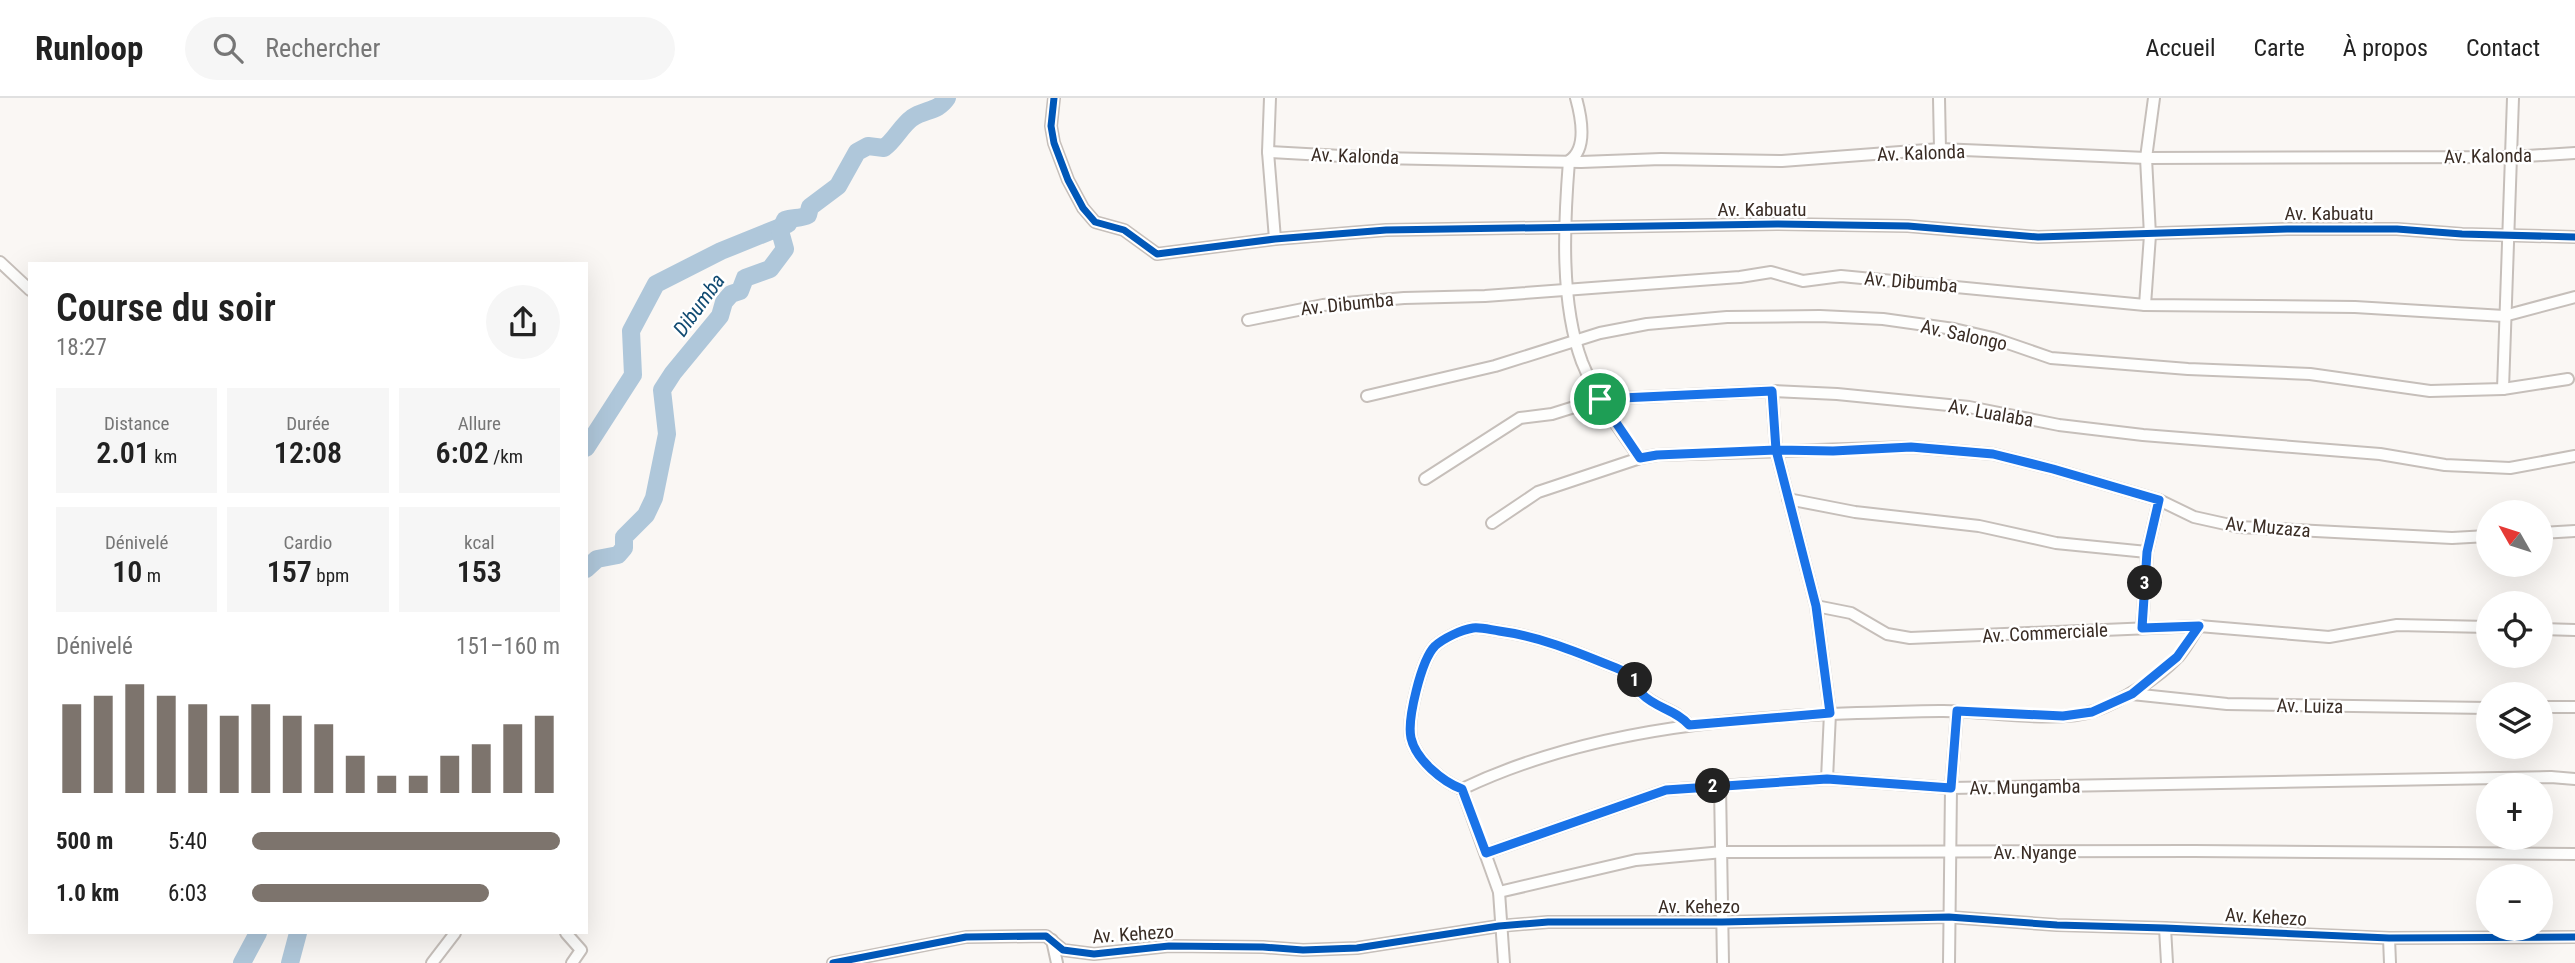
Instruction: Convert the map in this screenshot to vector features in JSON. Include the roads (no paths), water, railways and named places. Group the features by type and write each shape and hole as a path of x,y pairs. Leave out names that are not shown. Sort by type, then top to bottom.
{"street":[{"name":"Av. Kabuatu","path":"1054,98 1051,126 1054,143 1078,199 1094,222 1124,230 1157,254 1275,239 1386,230 1777,224 1908,226 2038,237 2287,229 2384,229 2575,237"},
{"path":"1270,98 1268,152 1275,239"},
{"path":"1576,98 1582,118 1581,137 1574,158 1569,161 1566,201 1567,288 1576,341 1600,399 1640,458"},
{"path":"1939,98 1940,149"},
{"path":"2145,305 2150,235 2146,158 2154,98"},
{"path":"2503,389 2513,98"},
{"name":"Av. Kalonda","path":"1268,152 1378,158 1569,161 1782,161 1940,149 2146,158 2511,157 2575,153"},
{"path":"0,262 28,288"},
{"name":"Av. Dibumba","path":"1248,320 1323,304 1485,296 1740,277 1771,272 1803,281 1841,276 2145,305 2355,307 2504,316 2575,297"},
{"name":"Av. Salongo","path":"1367,396 1495,366 1600,333 1647,324 1727,317 1820,316 1883,319 1954,329 1993,338 2051,358 2188,369 2311,374 2430,391 2503,389 2568,379"},
{"path":"1772,391 1776,450 1816,606 1830,713 1827,779"},
{"name":"Av. Lualaba","path":"1425,479 1520,418 1552,414 1600,399 1772,391 1837,394 1969,407 2059,425 2380,454 2445,465 2510,468 2575,457"},
{"name":"Av. Muzaza","path":"1492,523 1538,492 1640,458 1776,450 1833,451 1911,447 1993,454 2159,500 2194,517 2239,527 2452,538 2476,537"},
{"path":"1788,499 1855,512 1979,526 2056,543 2147,552"},
{"path":"2142,628 2147,552 2159,500"},
{"path":"2553,532 2575,531"},
{"name":"Av. Commerciale","path":"1816,606 1851,613 1887,634 1910,638 2199,626 2329,637 2397,625 2476,627"},
{"path":"1462,789 1498,772 1549,755 1689,725 1830,713 1957,711 2063,716 2092,712 2132,694 2177,657 2199,626"},
{"path":"1504,963 1499,926 1499,892 1462,789 1445,782 1418,753 1411,740 1410,728 1417,689 1434,647 1460,631 1475,628 1533,636 1626,672 1635,679 1643,695 1679,715 1689,725"},
{"path":"2553,629 2575,630"},
{"name":"Av. Luiza","path":"2132,694 2227,704 2476,708"},
{"path":"2553,707 2575,707"},
{"path":"1949,963 1951,788 1957,711"},
{"name":"Av. Mungamba","path":"1486,853 1666,790 1720,786 1827,779 1951,788 2575,779"},
{"path":"1720,786 1723,963"},
{"name":"Av. Nyange","path":"1499,892 1636,860 1723,852 2194,851 2575,855"},
{"name":"Av. Kehezo","path":"833,963 967,937 1028,934 1046,936 1063,950 1094,954 1169,946 1303,950 1357,948 1499,926 1548,922 1722,922 1949,917 2057,925 2389,938 2575,937"},
{"path":"2165,928 2167,963"},
{"path":"432,963 454,934"},
{"path":"567,934 581,950 572,963"},
{"path":"2389,938 2390,963"},
{"path":"1052,940 1057,963"}],"waterway":[{"name":"Dibumba","path":"588,567 597,559 618,555 624,548 624,537 646,515 654,498 667,434 662,390 720,316 724,302 731,294 740,291 745,278 770,269 785,249 780,231 785,220 808,215 810,207 838,186 857,152 868,146 884,148 912,118 940,106 947,98"},
{"path":"588,445 633,375 631,331 656,284 721,251 788,224"},
{"path":"242,963 257,934"},
{"name":"Dibumba","path":"290,963 298,934"}]}
